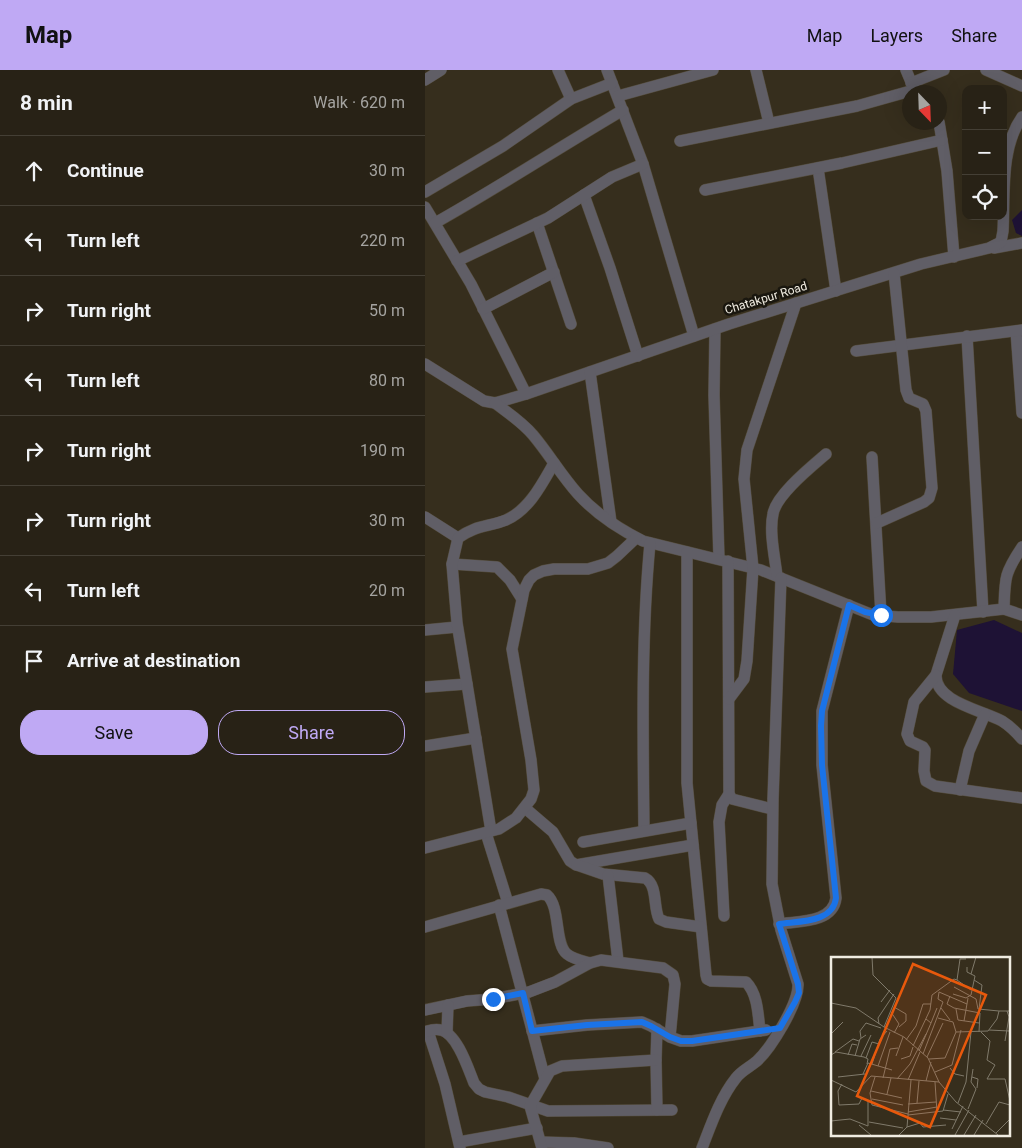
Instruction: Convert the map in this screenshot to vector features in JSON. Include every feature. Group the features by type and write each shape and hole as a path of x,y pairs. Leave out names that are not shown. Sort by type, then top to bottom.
{"street":[{"path":"425,80 441,70"},
{"path":"558,70 571,99"},
{"path":"607,70 643,164 694,336"},
{"path":"618,96 713,70"},
{"path":"756,70 769,124"},
{"path":"905,70 912,85"},
{"path":"987,70 1022,86"},
{"path":"920,85 939,71"},
{"path":"425,192 503,146 571,99 613,82"},
{"path":"679,141 857,106 902,93"},
{"path":"435,223 503,184 561,146 623,110"},
{"path":"989,248 1001,242 1007,157 1015,127 1022,117"},
{"path":"940,130 947,171 954,256"},
{"path":"705,190 818,168 942,140"},
{"path":"457,261 537,223 612,177 643,164"},
{"path":"818,168 836,291"},
{"path":"584,195 638,356"},
{"path":"425,207 457,261 526,394"},
{"path":"537,223 571,324"},
{"name":"Chatakpur Road","path":"495,403 715,329 894,273 954,256 1022,243"},
{"path":"483,310 554,272"},
{"path":"877,523 924,502 929,498 932,488 926,411 923,404 909,398 907,394 894,273"},
{"path":"729,699 744,679 747,661 753,568 744,479 745,460 749,440 796,303"},
{"path":"715,329 714,395 724,560 729,699 729,794 732,799 773,809"},
{"path":"856,351 1019,330 1022,413"},
{"path":"967,336 983,612"},
{"path":"425,364 484,402 495,403 523,425 533,435 579,496 598,514 637,538 650,543 753,568 865,612 881,615 923,617 955,616 1005,609 1022,615"},
{"path":"589,372 611,522"},
{"path":"703,1148 717,1111 733,1083 737,1077 763,1054 799,993 798,984 779,924 772,884 779,577 772,522 776,504 795,482 826,454"},
{"path":"872,456 881,615"},
{"path":"545,1078 523,993 488,832 476,738 457,627 452,564 458,538 472,529 504,521 514,516 540,486 554,463"},
{"path":"425,516 458,538"},
{"path":"425,848 506,826 525,808 531,799 534,790 533,775 512,649 522,599 529,580 534,574 543,570 588,569 608,563 637,538"},
{"path":"645,831 642,678 645,598 650,543"},
{"path":"1005,609 1006,574 1009,565 1022,548"},
{"path":"687,552 687,783 707,980 746,982 756,1002 760,1031"},
{"path":"452,564 497,567 522,599"},
{"path":"779,924 824,916 831,912 835,904 836,898 822,765 821,726 822,711 849,605"},
{"path":"955,616 936,675 914,702 908,738 925,750 925,781 935,786 1022,798"},
{"path":"425,630 457,627"},
{"path":"936,675 937,684 945,695 1009,726 1022,739"},
{"path":"425,687 467,684"},
{"path":"960,790 969,751 985,714"},
{"path":"425,746 476,738"},
{"path":"724,916 719,822 722,805 729,794"},
{"path":"525,808 553,832 570,861 596,873 649,880 653,887 659,919 666,922 701,927"},
{"path":"583,842 691,823"},
{"path":"576,865 693,845"},
{"path":"608,875 618,961"},
{"path":"425,927 541,894 547,895 553,903 563,950 572,957 589,963"},
{"path":"425,1010 523,993 549,984 589,963 601,960 618,961 663,968 673,975 675,984 670,1037"},
{"path":"447,1033 448,1005"},
{"path":"532,1031 642,1022 670,1037 681,1041 692,1041 780,1028"},
{"path":"537,1128 459,1145 445,1084 427,1031 437,1029 447,1033 453,1039 479,1089 508,1097 530,1106 559,1112 672,1110"},
{"path":"657,1030 657,1110"},
{"path":"608,1148 574,1143 541,1145 530,1106 545,1078 550,1071 562,1066 656,1060"}],"shaded area":[{"path":"1022,210 1022,236 1016,233 1012,220"},
{"path":"994,620 1022,633 1022,711 969,693 953,674 957,630"}],"route":[{"path":"493,999 523,993 532,1031 642,1022 670,1037 681,1041 692,1041 780,1028 799,993 798,984 779,924 824,916 831,912 836,898 822,765 822,711 849,605 873,615 881,615"}]}
